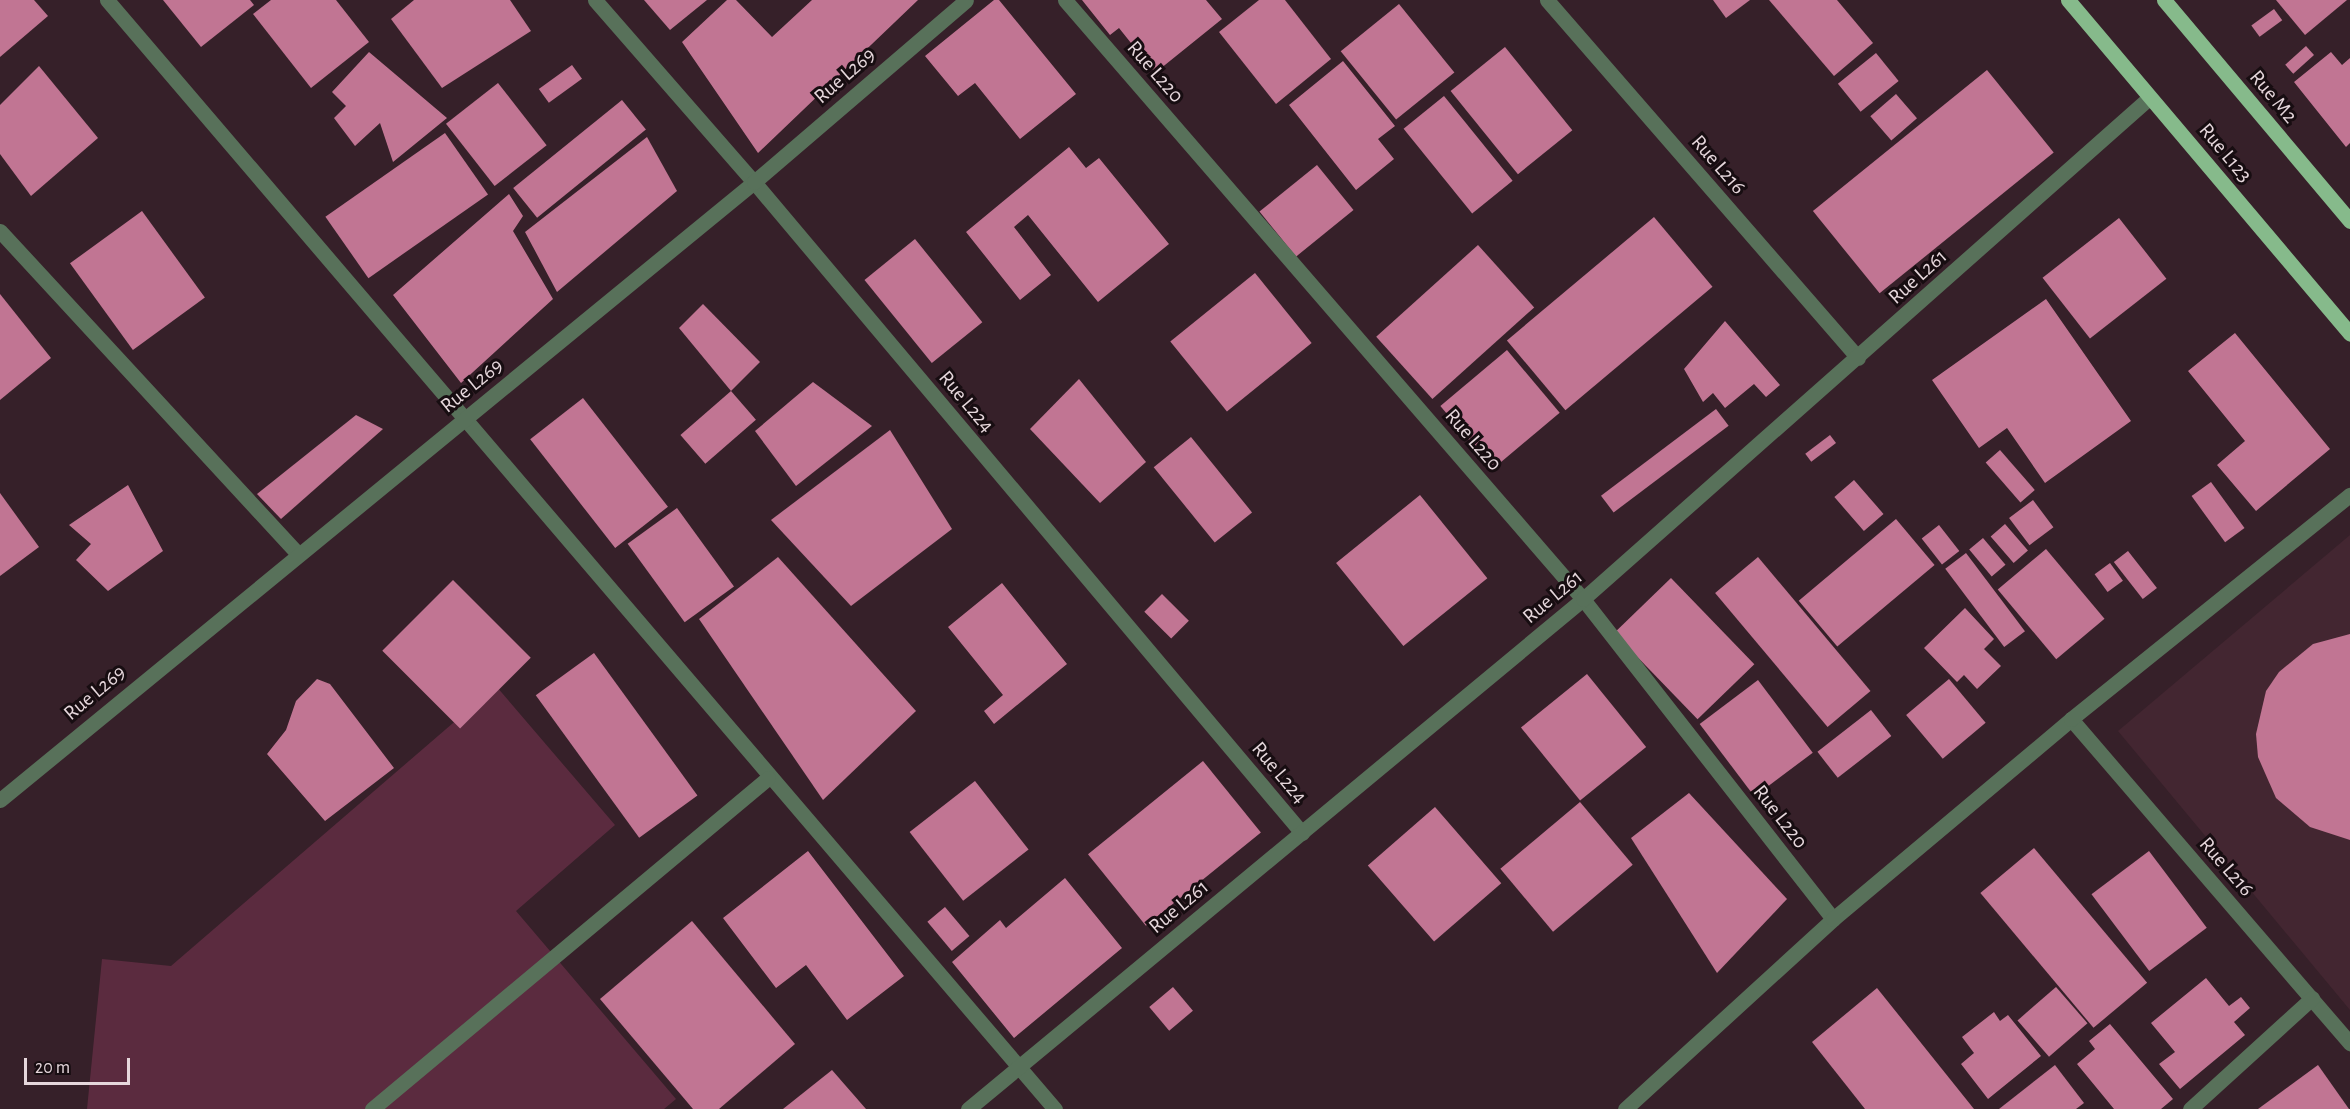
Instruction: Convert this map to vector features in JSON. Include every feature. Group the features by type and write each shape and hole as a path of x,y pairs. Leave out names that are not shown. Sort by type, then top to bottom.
{"main road":[{"name":"Rue L123","path":"2068,0 2350,334"},
{"name":"Rue M2","path":"2164,0 2350,221"}],"street":[{"path":"107,0 768,778 1055,1109"},
{"name":"Rue L224","path":"595,0 754,182 1302,833"},
{"name":"Rue L269","path":"0,800 297,553 754,182 966,0"},
{"name":"Rue L220","path":"1065,0 1583,599 1833,919"},
{"name":"Rue L216","path":"1547,0 1858,358"},
{"name":"Rue L261","path":"968,1109 1583,599 1858,358 2149,98"},
{"path":"0,231 297,553"},
{"path":"1625,1109 1833,919 2071,719 2350,495"},
{"name":"Rue L216","path":"2071,719 2350,1043"},
{"path":"372,1109 768,778"},
{"path":"2190,1109 2312,998"}],"shaded area":[{"path":"2350,535 2350,1010 2118,731"},
{"path":"496,686 615,825 516,911 676,1099 664,1109 87,1109 102,959 171,966"}],"building":[{"path":"0,0 34,0 48,16 0,57"},
{"path":"163,0 250,0 254,5 201,47"},
{"path":"271,0 336,0 369,42 311,88 253,14"},
{"path":"414,0 510,0 531,31 442,88 391,19"},
{"path":"644,0 707,0 670,30"},
{"path":"727,0 736,0 772,37 812,0 918,0 758,153 682,42"},
{"path":"994,0 999,0 1076,94 1020,139 975,83 958,96 925,56"},
{"path":"1082,0 1206,0 1222,19 1155,73 1119,28 1110,35"},
{"path":"1259,0 1285,0 1331,59 1276,104 1219,32"},
{"path":"1713,0 1750,0 1726,18"},
{"path":"1769,0 1837,0 1873,43 1834,76"},
{"path":"2276,0 2347,0 2305,35"},
{"path":"1399,4 1454,72 1396,120 1341,51"},
{"path":"2274,9 2282,20 2260,37 2251,25"},
{"path":"2306,46 2314,55 2293,74 2285,65"},
{"path":"1505,47 1572,130 1518,174 1451,91"},
{"path":"369,52 447,118 393,162 380,123 355,146 334,118 346,106 332,92"},
{"path":"2331,52 2342,65 2350,58 2350,143 2346,147 2294,82"},
{"path":"1876,53 1899,81 1861,112 1838,84"},
{"path":"1343,61 1395,126 1378,139 1394,159 1356,190 1289,105"},
{"path":"572,65 582,79 549,103 539,89"},
{"path":"39,66 98,138 31,196 0,154 0,105"},
{"path":"1987,70 2054,152 1880,293 1813,211"},
{"path":"498,83 547,145 495,186 446,124"},
{"path":"1896,94 1917,118 1891,140 1870,116"},
{"path":"1444,96 1513,181 1472,213 1404,129"},
{"path":"622,100 646,130 537,218 513,188"},
{"path":"445,133 488,194 368,278 325,217"},
{"path":"647,137 677,191 557,292 525,232"},
{"path":"1069,147 1086,168 1099,158 1169,244 1098,302 1028,215 1014,227 1051,275 1020,300 966,232"},
{"path":"1317,165 1354,210 1296,257 1259,212"},
{"path":"509,194 523,216 513,231 553,299 461,383 393,295"},
{"path":"142,211 205,298 133,350 70,263"},
{"path":"1654,217 1712,287 1565,410 1507,340"},
{"path":"2119,218 2166,279 2090,338 2043,278"},
{"path":"915,239 982,322 932,363 864,280"},
{"path":"1478,245 1534,307 1432,399 1376,337"},
{"path":"1255,273 1312,343 1227,412 1170,342"},
{"path":"0,294 51,358 0,400"},
{"path":"2046,299 2131,421 2045,483 2007,428 1979,448 1932,380"},
{"path":"703,304 760,362 731,391 679,328"},
{"path":"1725,321 1780,385 1766,397 1754,384 1725,408 1713,393 1703,402 1684,369"},
{"path":"2235,333 2330,449 2256,511 2217,465 2245,441 2188,371"},
{"path":"1507,350 1560,413 1493,469 1440,406"},
{"path":"1079,379 1146,462 1100,503 1030,429"},
{"path":"813,382 872,426 796,486 755,431"},
{"path":"731,391 756,420 705,464 680,435"},
{"path":"583,398 668,507 615,548 530,439"},
{"path":"1716,409 1729,426 1614,512 1601,496"},
{"path":"356,415 383,429 281,519 257,494"},
{"path":"890,430 952,529 851,606 771,520"},
{"path":"1830,435 1836,443 1811,462 1805,454"},
{"path":"1191,437 1252,512 1215,543 1154,467"},
{"path":"2000,450 2035,490 2020,502 1986,462"},
{"path":"1854,480 1884,514 1864,531 1834,497"},
{"path":"2211,482 2245,528 2225,542 2192,496"},
{"path":"128,485 163,551 108,591 76,560 91,544 69,525"},
{"path":"0,493 39,547 0,576"},
{"path":"1420,495 1487,578 1403,646 1336,563"},
{"path":"2033,500 2053,527 2030,545 2009,518"},
{"path":"677,508 734,586 685,622 628,544"},
{"path":"1896,519 1935,565 1837,647 1799,601"},
{"path":"2005,524 2028,550 2014,563 1991,536"},
{"path":"1939,525 1959,551 1942,565 1922,539"},
{"path":"1983,538 2005,565 1992,576 1969,550"},
{"path":"2046,549 2104,619 2056,659 1998,589"},
{"path":"2128,551 2157,588 2143,599 2114,562"},
{"path":"1966,553 2025,631 2004,647 1945,569"},
{"path":"778,557 916,711 823,800 699,619"},
{"path":"1758,557 1870,691 1828,727 1715,593"},
{"path":"2110,563 2123,581 2108,592 2095,574"},
{"path":"1671,578 1754,664 1698,719 1614,633"},
{"path":"453,580 531,658 460,728 382,651"},
{"path":"1002,583 1067,664 994,724 984,711 1003,695 948,627"},
{"path":"1162,594 1189,621 1171,639 1144,612"},
{"path":"1965,608 1994,639 1984,649 2001,666 1977,689 1964,675 1957,682 1924,648"},
{"path":"2350,634 2350,840 2310,827 2276,798 2258,757 2256,734 2266,691 2279,672 2313,644"},
{"path":"594,653 697,795 639,838 536,695"},
{"path":"1587,674 1646,747 1580,801 1521,727"},
{"path":"317,679 330,684 394,768 325,821 267,754 286,730 296,701"},
{"path":"1949,679 1986,723 1943,759 1906,715"},
{"path":"1758,680 1813,753 1754,797 1700,724"},
{"path":"1871,710 1891,736 1838,778 1817,752"},
{"path":"1203,761 1261,832 1146,926 1088,854"},
{"path":"975,781 1029,850 963,901 910,832"},
{"path":"1689,793 1787,899 1717,973 1631,838"},
{"path":"1580,802 1633,865 1553,932 1500,869"},
{"path":"1435,807 1501,883 1434,942 1368,865"},
{"path":"2034,848 2147,983 2094,1028 1980,893"},
{"path":"808,851 904,976 847,1020 806,965 776,988 723,918"},
{"path":"2149,851 2207,928 2149,971 2091,894"},
{"path":"1065,878 1122,948 1014,1038 952,962 1000,920 1006,928"},
{"path":"945,907 969,936 952,951 927,922"},
{"path":"692,921 795,1044 719,1109 693,1109 600,999"},
{"path":"2206,978 2229,1006 2241,997 2250,1008 2234,1022 2245,1035 2180,1089 2159,1064 2175,1052 2151,1023"},
{"path":"1173,987 1193,1011 1169,1031 1149,1007"},
{"path":"2056,987 2087,1023 2049,1057 2018,1020"},
{"path":"1877,988 1974,1109 1865,1109 1812,1042"},
{"path":"1994,1012 2000,1021 2008,1015 2041,1056 1988,1099 1961,1064 1974,1053 1962,1037"},
{"path":"2110,1024 2173,1099 2161,1109 2114,1109 2077,1064 2095,1049 2089,1041"},
{"path":"2055,1065 2084,1103 2076,1109 1999,1109"},
{"path":"2318,1065 2349,1109 2258,1109"},
{"path":"832,1070 866,1109 783,1109"}]}
